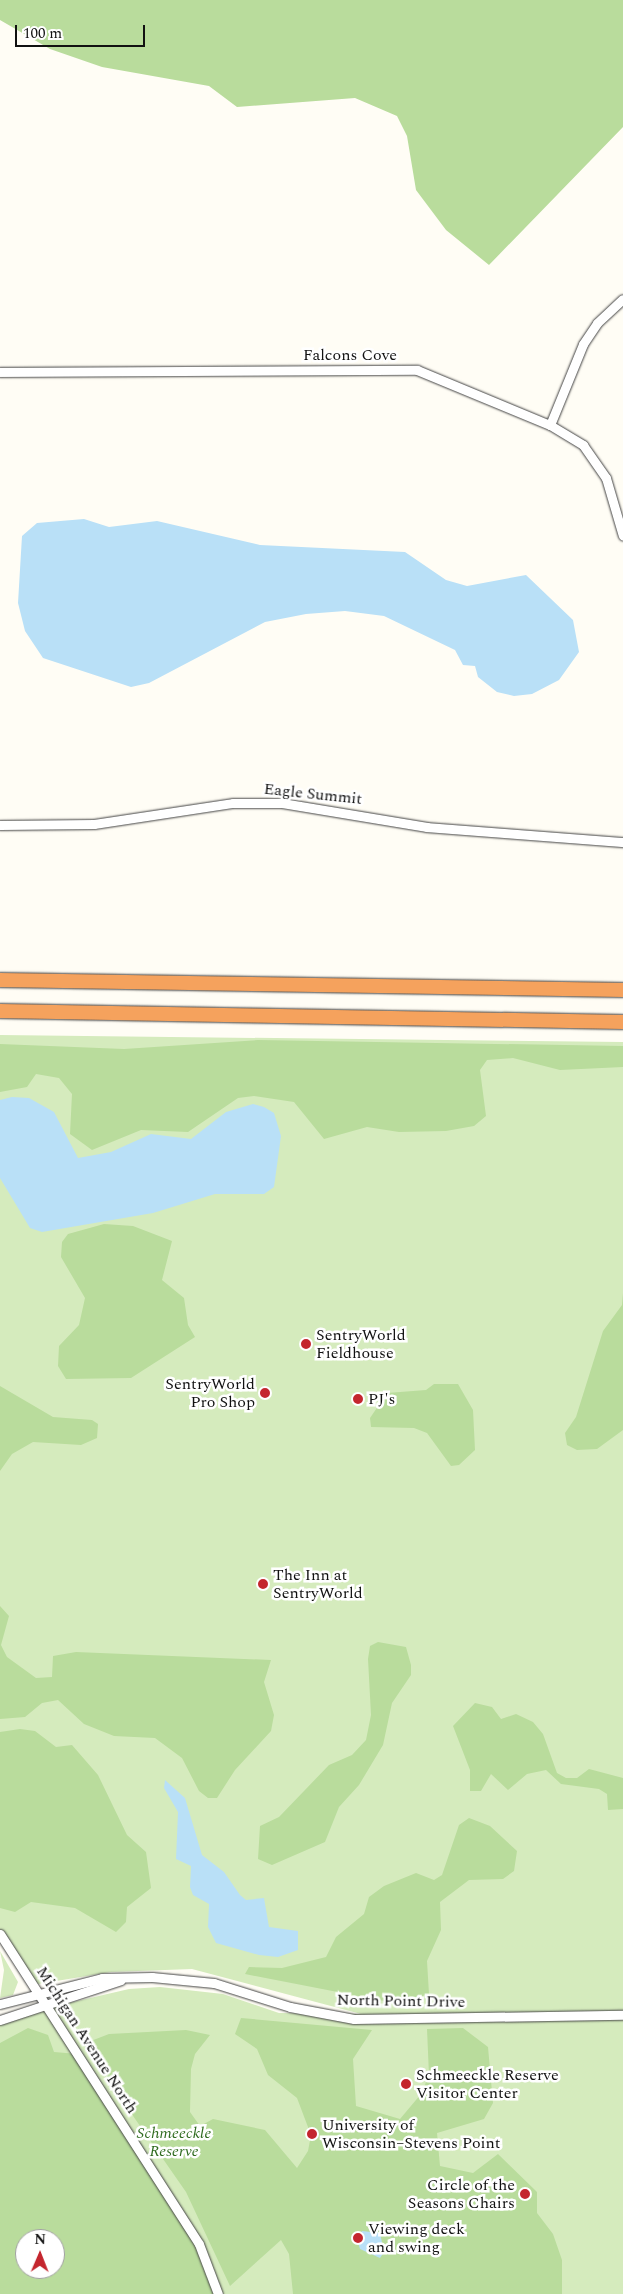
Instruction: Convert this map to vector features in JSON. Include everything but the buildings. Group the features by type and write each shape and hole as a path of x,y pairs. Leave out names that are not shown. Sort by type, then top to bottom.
{"highway":[{"path":"0,980 623,990"},
{"path":"0,1011 623,1022"}],"street":[{"path":"550,425 583,344 597,323 623,299"},
{"name":"Falcons Cove","path":"0,372 417,370 550,425 590,454 606,478 623,536"},
{"name":"Eagle Summit","path":"0,825 94,824 233,803 282,803 428,827 623,842"},
{"name":"Michigan Avenue North","path":"0,1934 199,2244 218,2294"},
{"name":"North Point Drive","path":"0,2020 123,1979"},
{"name":"North Point Drive","path":"0,2004 83,1982 123,1979 214,1983 290,2008 354,2018 623,2015"}],"green space":[{"path":"0,0 623,0 623,127 489,265 446,230 416,190 407,136 397,116 355,98 237,107 209,86 102,67 50,49 0,20"},
{"name":"Schmeeckle Reserve","path":"0,1035 623,1042 623,2294 0,2294 0,2019 129,1989 160,1987 223,1994 279,2013 361,2014 192,1969 111,1972 32,1985 0,1934"},
{"path":"258,1040 623,1046 623,1067 560,1070 513,1058 487,1060 480,1070 486,1116 474,1126 446,1131 399,1132 367,1127 324,1139 294,1102 254,1096 238,1098 188,1132 141,1130 92,1150 70,1134 72,1094 59,1078 36,1074 27,1087 0,1092 0,1044 124,1049"},
{"path":"104,1224 133,1226 172,1241 162,1280 184,1298 188,1325 195,1337 131,1378 66,1379 58,1366 59,1346 79,1325 85,1298 61,1257 62,1242 68,1234"},
{"path":"623,1293 623,1430 597,1449 577,1450 567,1445 565,1433 576,1417 603,1331 622,1305"},
{"path":"434,1384 458,1384 473,1410 475,1450 459,1465 451,1466 427,1433 414,1428 371,1427 370,1418 387,1393 426,1390"},
{"path":"0,1386 53,1417 92,1420 98,1424 97,1438 81,1445 33,1442 12,1454 0,1471"},
{"path":"0,1606 9,1616 1,1645 7,1657 36,1678 52,1677 53,1656 76,1652 271,1660 264,1682 274,1715 271,1731 235,1770 217,1798 208,1798 199,1791 182,1758 155,1738 114,1736 84,1724 58,1700 42,1703 25,1717 0,1719"},
{"path":"378,1642 406,1647 411,1665 411,1675 392,1703 383,1745 359,1785 339,1807 325,1842 272,1865 258,1859 260,1826 279,1817 329,1765 352,1755 366,1740 371,1715 368,1659 370,1646"},
{"path":"475,1703 492,1707 501,1719 516,1714 533,1722 543,1734 557,1773 566,1778 577,1778 589,1769 623,1778 623,1809 608,1810 607,1794 599,1789 561,1784 546,1770 527,1774 508,1790 491,1774 481,1791 470,1791 470,1770 453,1726"},
{"path":"20,1729 35,1731 56,1747 72,1745 98,1775 127,1835 146,1852 151,1888 127,1907 126,1922 116,1932 75,1908 31,1902 15,1912 0,1908 0,1732"},
{"path":"469,1818 490,1826 517,1851 514,1871 503,1879 469,1880 440,1902 441,1930 427,1961 429,1994 403,2002 384,2001 245,1974 249,1967 282,1968 326,1957 336,1937 364,1914 369,1897 384,1886 416,1873 434,1880 442,1875 459,1825"},
{"path":"0,1951 18,1982 13,1995 0,1998 4,1970"},
{"name":"Schmeeckle Reserve","path":"241,2018 372,2030 353,2059 356,2106 400,2119 421,2094 429,2075 427,2029 463,2028 488,2047 493,2103 484,2119 437,2133 440,2166 473,2173 498,2154 537,2192 537,2213 553,2234 562,2260 562,2294 293,2294 289,2254 281,2240 230,2286 186,2192 83,2044 109,2034 186,2030 210,2035 195,2054 191,2069 190,2112 200,2126 213,2119 265,2130 297,2168 308,2151 311,2135 297,2098 268,2075 257,2049 235,2034"},
{"path":"28,2028 48,2035 54,2052 78,2054 199,2244 218,2294 0,2294 0,2043"}],"water":[{"path":"84,519 109,527 157,521 260,545 405,552 446,580 467,586 526,575 573,620 579,652 559,680 532,694 514,696 497,692 478,677 475,666 463,665 455,650 384,616 345,611 306,614 265,622 149,683 131,687 43,658 25,631 18,603 22,536 37,523"},
{"path":"12,1097 29,1098 54,1112 78,1158 111,1152 151,1134 191,1139 226,1112 253,1104 264,1107 274,1113 281,1136 274,1187 264,1194 215,1194 153,1213 42,1232 30,1228 0,1178 0,1100"},
{"path":"165,1780 185,1798 202,1855 224,1872 240,1895 246,1900 264,1898 269,1927 298,1931 298,1950 278,1957 259,1955 216,1943 208,1927 209,1904 193,1895 190,1887 191,1866 176,1859 178,1812 164,1788"},
{"path":"362,2231 380,2233 384,2252 380,2258 360,2249 357,2239"}],"place":[{"name":"SentryWorld Fieldhouse","path":"306,1344"},
{"name":"SentryWorld Pro Shop","path":"265,1393"},
{"name":"PJ's","path":"358,1399"},
{"name":"The Inn at SentryWorld","path":"263,1584"},
{"name":"Schmeeckle Reserve Visitor Center","path":"406,2084"},
{"name":"University of Wisconsin–Stevens Point","path":"312,2134"},
{"name":"Circle of the Seasons Chairs","path":"525,2194"},
{"name":"Viewing deck and swing","path":"358,2238"}]}
